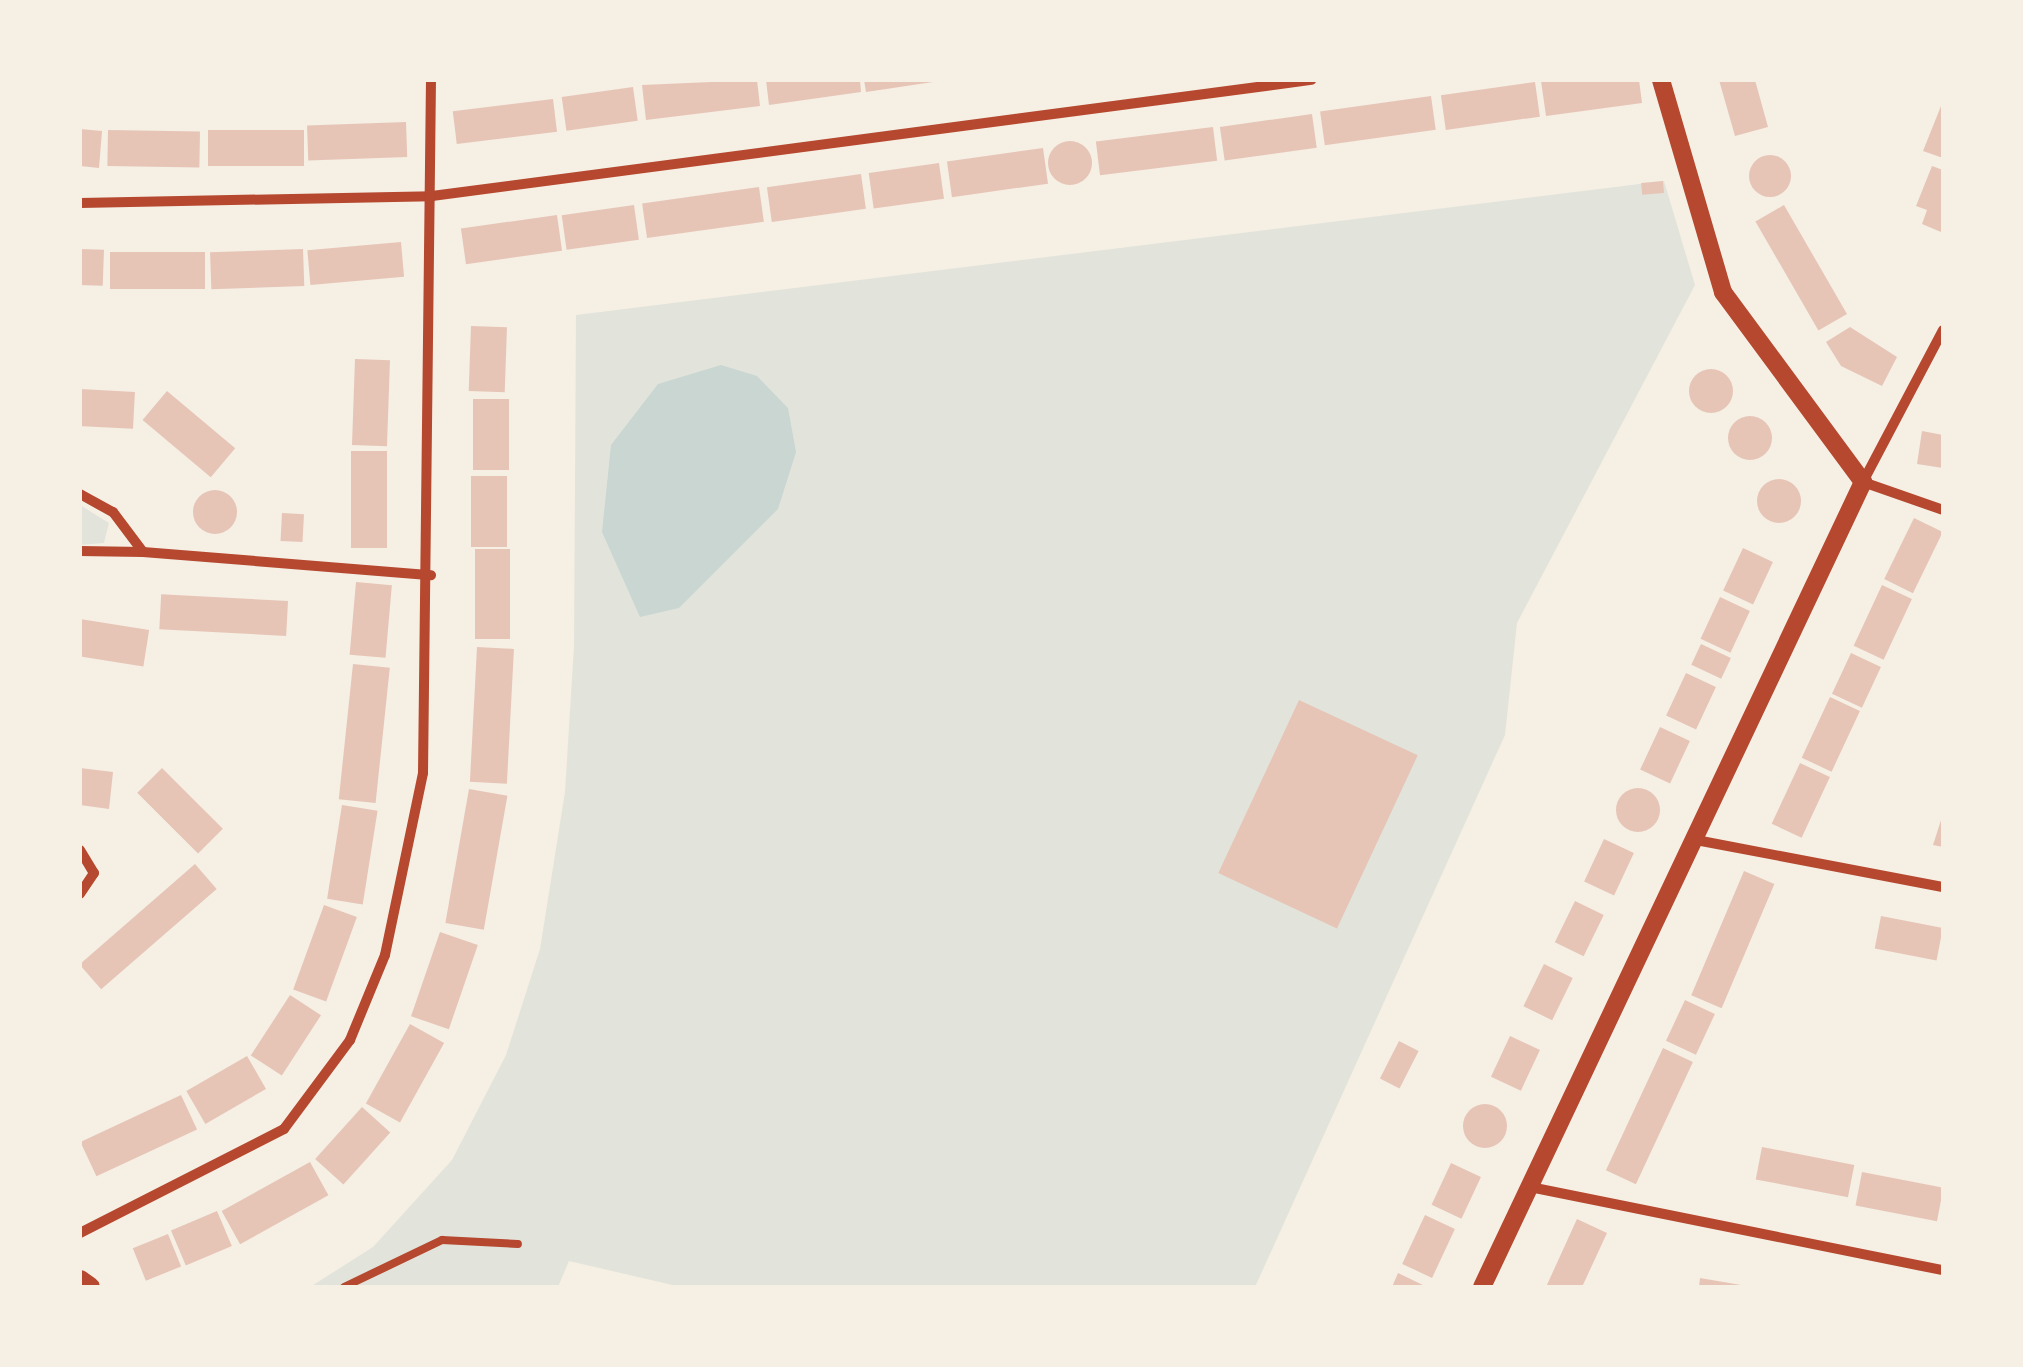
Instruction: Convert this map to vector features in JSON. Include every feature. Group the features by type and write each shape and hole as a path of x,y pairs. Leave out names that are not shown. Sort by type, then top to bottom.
{"main road":[{"path":"80,1280 90,1287"}],"street":[{"path":"80,1232 284,1129 350,1040 397,914 423,773 431,575 431,80"},
{"path":"80,204 432,196 1311,80"},
{"path":"1661,80 1723,292 1863,482 1943,510"},
{"path":"1482,1287 1863,482 1943,330"},
{"path":"80,494 113,512 143,552"},
{"path":"80,551 143,552 431,575"},
{"path":"1696,840 1943,887"},
{"path":"80,850 94,873 80,894"},
{"path":"1530,1187 1943,1270"}],"lane":[{"path":"344,1287 442,1240 518,1244"}],"shaded area":[{"path":"1664,181 1695,285 1517,623 1505,735 1255,1287 681,1287 569,1261 558,1287 310,1287 373,1247 452,1160 506,1055 540,949 565,792 574,646 576,315"},
{"path":"721,365 757,376 788,408 796,452 778,509 679,608 640,617 602,532 611,445 658,384"},
{"path":"80,505 109,523 104,543 80,545"}],"building":[{"path":"757,80 760,106 646,120 642,85"},
{"path":"766,80 860,80 861,92 769,105"},
{"path":"864,80 933,80 933,82 866,92"},
{"path":"1639,80 1642,103 1546,116 1541,81"},
{"path":"1719,80 1755,80 1768,127 1735,136"},
{"path":"1535,82 1540,117 1446,130 1441,95"},
{"path":"633,87 638,121 566,131 562,97"},
{"path":"1431,96 1436,130 1325,145 1320,112"},
{"path":"553,99 557,132 457,144 453,111"},
{"path":"1943,101 1943,158 1923,151"},
{"path":"1312,114 1317,148 1225,161 1220,127"},
{"path":"406,122 407,157 308,160 307,125"},
{"path":"1213,127 1217,161 1100,175 1096,141"},
{"path":"80,129 102,131 99,168 80,166"},
{"path":"108,130 200,132 199,168 107,166"},
{"path":"208,130 304,130 304,166 208,166"},
{"path":"1070,141 1086,147 1092,163 1086,179 1070,185 1054,179 1048,163 1054,147"},
{"path":"1043,148 1048,184 952,197 947,161"},
{"path":"1770,155 1785,161 1791,176 1785,191 1770,197 1755,191 1749,176 1755,161"},
{"path":"939,163 944,199 874,209 869,173"},
{"path":"1932,166 1943,170 1941,232 1922,224 1927,210 1916,206"},
{"path":"861,174 866,209 772,222 767,187"},
{"path":"1663,181 1664,193 1642,195 1641,183"},
{"path":"759,187 764,222 647,238 642,203"},
{"path":"634,205 639,240 567,250 562,215"},
{"path":"1784,205 1847,314 1818,331 1755,222"},
{"path":"557,215 562,251 466,264 461,228"},
{"path":"401,242 404,277 310,285 307,250"},
{"path":"80,249 104,250 103,286 80,285"},
{"path":"303,249 304,286 211,289 210,252"},
{"path":"110,252 205,252 205,289 110,289"},
{"path":"471,326 507,327 505,392 469,391"},
{"path":"1850,327 1897,357 1882,386 1841,366 1826,342"},
{"path":"355,359 390,360 387,446 352,445"},
{"path":"1711,369 1727,375 1733,391 1727,407 1711,413 1695,407 1689,391 1695,375"},
{"path":"80,389 135,392 133,429 80,426"},
{"path":"167,391 235,448 211,477 143,420"},
{"path":"473,399 509,399 509,470 473,470"},
{"path":"1750,416 1766,422 1772,438 1766,454 1750,460 1734,454 1728,438 1734,422"},
{"path":"1922,431 1943,435 1943,468 1917,464"},
{"path":"351,451 387,451 387,548 351,548"},
{"path":"471,476 507,476 507,547 471,547"},
{"path":"1779,479 1795,485 1801,501 1795,517 1779,523 1763,517 1757,501 1763,485"},
{"path":"215,490 231,496 237,512 231,528 215,534 199,528 193,512 199,496"},
{"path":"282,513 304,514 303,542 281,541"},
{"path":"1914,518 1943,532 1913,593 1884,579"},
{"path":"1743,548 1773,562 1753,605 1723,591"},
{"path":"475,549 510,549 510,639 475,639"},
{"path":"356,582 392,585 386,658 350,655"},
{"path":"1882,585 1912,599 1884,660 1854,646"},
{"path":"161,594 288,601 286,636 159,629"},
{"path":"1720,597 1750,611 1730,653 1701,639"},
{"path":"80,619 149,630 143,666 80,656"},
{"path":"1701,644 1731,658 1721,679 1691,665"},
{"path":"477,647 514,649 507,784 470,782"},
{"path":"1851,653 1881,667 1862,708 1832,694"},
{"path":"353,664 390,668 376,803 339,799"},
{"path":"1686,673 1716,687 1696,730 1666,716"},
{"path":"1830,697 1860,711 1832,772 1802,758"},
{"path":"1299,700 1418,755 1337,928 1218,873"},
{"path":"1660,727 1690,741 1670,784 1640,770"},
{"path":"1800,763 1830,777 1802,838 1772,824"},
{"path":"80,768 113,772 109,809 80,805"},
{"path":"162,768 223,829 198,854 137,793"},
{"path":"1638,788 1653,795 1660,810 1653,825 1638,832 1623,825 1616,810 1623,795"},
{"path":"469,789 507,796 484,930 445,923"},
{"path":"342,805 378,811 363,904 327,899"},
{"path":"1943,814 1943,847 1933,845"},
{"path":"1604,839 1634,853 1614,896 1584,882"},
{"path":"195,864 217,889 101,989 80,964"},
{"path":"1744,871 1774,884 1722,1008 1691,995"},
{"path":"1575,901 1604,915 1584,956 1555,942"},
{"path":"324,905 357,917 326,1002 293,990"},
{"path":"1881,916 1943,928 1937,960 1875,948"},
{"path":"440,932 478,945 449,1029 411,1016"},
{"path":"1544,964 1573,978 1552,1020 1523,1006"},
{"path":"290,995 321,1015 282,1076 251,1055"},
{"path":"1685,1000 1715,1014 1696,1055 1666,1041"},
{"path":"410,1024 444,1043 400,1122 366,1104"},
{"path":"1510,1036 1540,1050 1521,1091 1491,1077"},
{"path":"1399,1041 1419,1051 1400,1088 1380,1078"},
{"path":"1663,1048 1693,1062 1636,1184 1606,1170"},
{"path":"247,1056 266,1089 205,1124 186,1091"},
{"path":"181,1095 197,1129 96,1176 80,1142"},
{"path":"1485,1104 1501,1110 1507,1126 1501,1142 1485,1148 1469,1142 1463,1126 1469,1110"},
{"path":"362,1107 390,1132 343,1184 315,1159"},
{"path":"1762,1147 1854,1165 1848,1197 1756,1179"},
{"path":"310,1162 328,1195 240,1244 222,1211"},
{"path":"1451,1163 1481,1177 1461,1219 1432,1205"},
{"path":"1862,1172 1943,1188 1937,1221 1856,1205"},
{"path":"217,1211 232,1246 186,1266 171,1231"},
{"path":"1425,1215 1455,1229 1432,1278 1402,1264"},
{"path":"1577,1219 1607,1233 1582,1287 1546,1287"},
{"path":"168,1234 181,1266 146,1281 133,1248"},
{"path":"1398,1273 1427,1287 1392,1287"},
{"path":"1700,1278 1741,1285 1699,1287"}]}
